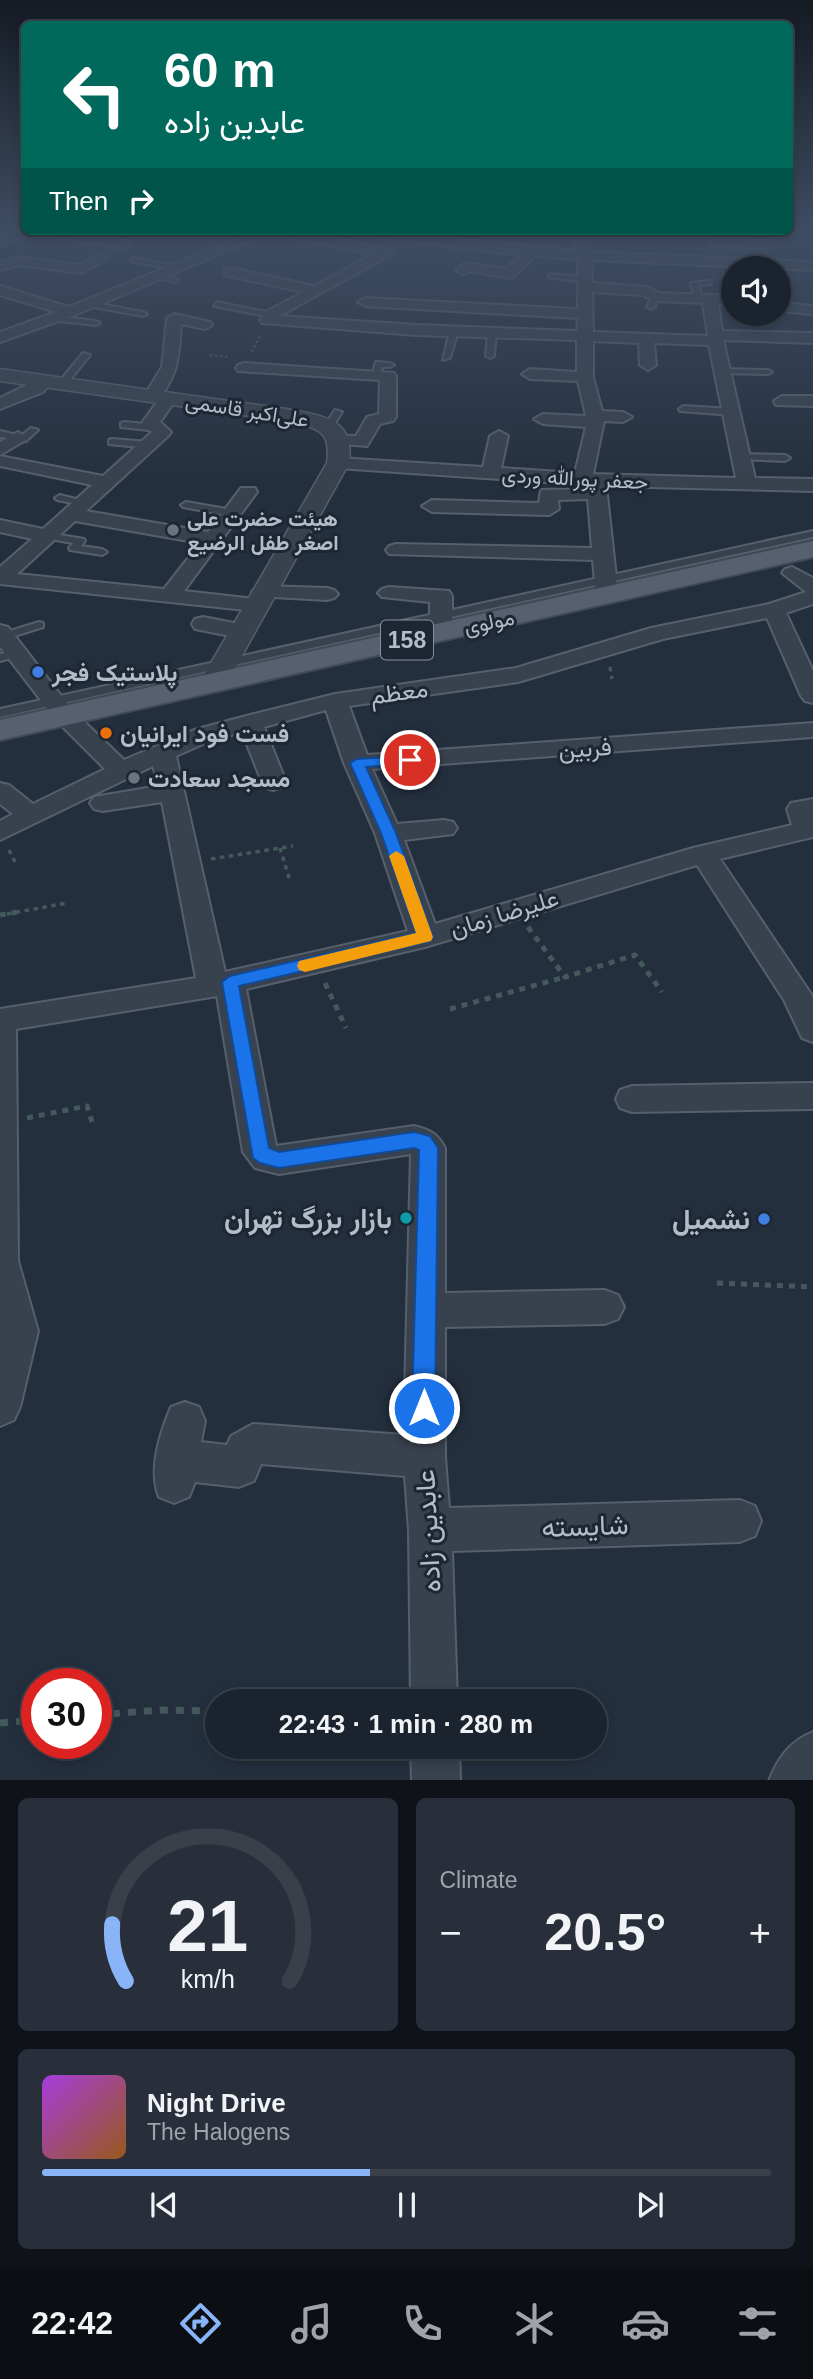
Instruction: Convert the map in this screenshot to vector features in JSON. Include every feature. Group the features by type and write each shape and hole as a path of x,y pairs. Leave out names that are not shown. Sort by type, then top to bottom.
{"main road":[{"name":"مولوی","path":"0,730 58,708 606,587 813,549"}],"street":[{"path":"0,337 58,316"},
{"path":"584,316 587,337 585,377 595,419 592,484 606,587"},
{"path":"711,316 747,484"},
{"path":"0,578 48,536 71,505 107,482 153,437 151,423 172,363 169,318 205,325"},
{"path":"269,318 454,331 646,340 813,338"},
{"path":"646,340 648,365"},
{"path":"219,673 259,599 335,435 361,442 373,421 395,417 376,371 243,368"},
{"path":"530,374 585,377"},
{"name":"علی‌اکبر قاسمی","path":"0,375 286,415 322,423 335,435"},
{"path":"0,404 31,388 37,389 52,383"},
{"path":"782,401 813,401"},
{"path":"543,419 623,417"},
{"path":"0,450 17,434"},
{"name":"جعفر پورالله وردی","path":"335,435 430,463 592,484 813,485"},
{"path":"491,473 499,436"},
{"path":"0,461 50,465 107,482"},
{"path":"432,506 549,509 548,494 592,484"},
{"path":"170,596 248,492"},
{"path":"71,505 213,540"},
{"path":"0,526 48,536"},
{"path":"0,549 27,555"},
{"path":"396,550 603,554"},
{"path":"792,573 813,588"},
{"path":"0,578 170,596 259,599 327,594"},
{"path":"388,593 441,596 441,624"},
{"name":"معظم","path":"0,832 162,751 203,735 335,701 518,675 659,634 775,610 813,597"},
{"path":"775,610 813,696"},
{"path":"203,624 241,631"},
{"path":"5,645 58,708 121,771"},
{"path":"335,701 357,763 388,833 425,937"},
{"path":"250,722 273,782"},
{"name":"فربین","path":"357,763 810,735"},
{"path":"162,751 173,792 186,863 221,984"},
{"path":"0,791 32,816"},
{"path":"103,803 173,792"},
{"name":"علیرضا زمان","path":"0,1020 221,984 425,937 703,854 807,830 800,809 813,807"},
{"path":"388,833 444,828"},
{"path":"703,854 798,997 813,1030"},
{"name":"عابدین زاده","path":"221,984 260,1152 267,1158 279,1160 414,1140 423,1142 428,1148 424,1457 430,1530 434,1689"},
{"path":"0,1020 0,1261 19,1331 0,1407"},
{"path":"632,1099 813,1096"},
{"path":"424,1310 606,1307"},
{"path":"185,1421 176,1471 239,1466 245,1450 253,1444 424,1457"},
{"name":"شایسته","path":"430,1530 740,1521"},
{"path":"793,1780 813,1756"},
{"path":"435,1759 436,1780"}],"lane":[{"path":"262,316 269,318"},
{"path":"53,318 96,323"},
{"path":"446,358 454,331"},
{"path":"490,356 492,333"},
{"path":"52,383 86,355"},
{"path":"723,370 768,372"},
{"path":"682,409 732,412"},
{"path":"124,425 153,437"},
{"path":"112,442 153,437"},
{"path":"741,457 785,458"},
{"path":"186,505 233,513"},
{"path":"606,587 813,534"},
{"path":"48,536 80,541 74,548 102,552"},
{"path":"5,645 39,625"},
{"path":"0,713 58,708"}],"path":[{"path":"186,863 293,846"},
{"path":"280,848 290,881"},
{"path":"0,915 67,903"},
{"path":"515,909 565,977"},
{"path":"450,1009 635,955 662,992"},
{"path":"316,963 346,1028"},
{"path":"2,1123 87,1106 93,1125"},
{"path":"717,1283 813,1286"},
{"path":"112,1714 160,1710 205,1711"},
{"path":"0,1723 21,1721"}],"slow traffic":[{"path":"305,966 425,937 396,856"}],"place":[{"name":"هیئت حضرت علی اصغر طفل الرضیع","path":"173,530"},
{"name":"پلاستیک فجر","path":"38,672"},
{"name":"فست فود ایرانیان","path":"106,733"},
{"name":"مسجد سعادت","path":"134,778"},
{"name":"بازار بزرگ تهران","path":"406,1218"},
{"name":"نشمیل","path":"764,1219"}],"route":[{"path":"410,760 357,763 388,833 425,937 230,982 260,1152 267,1158 279,1160 414,1140 423,1142 428,1148 424,1408"}]}
